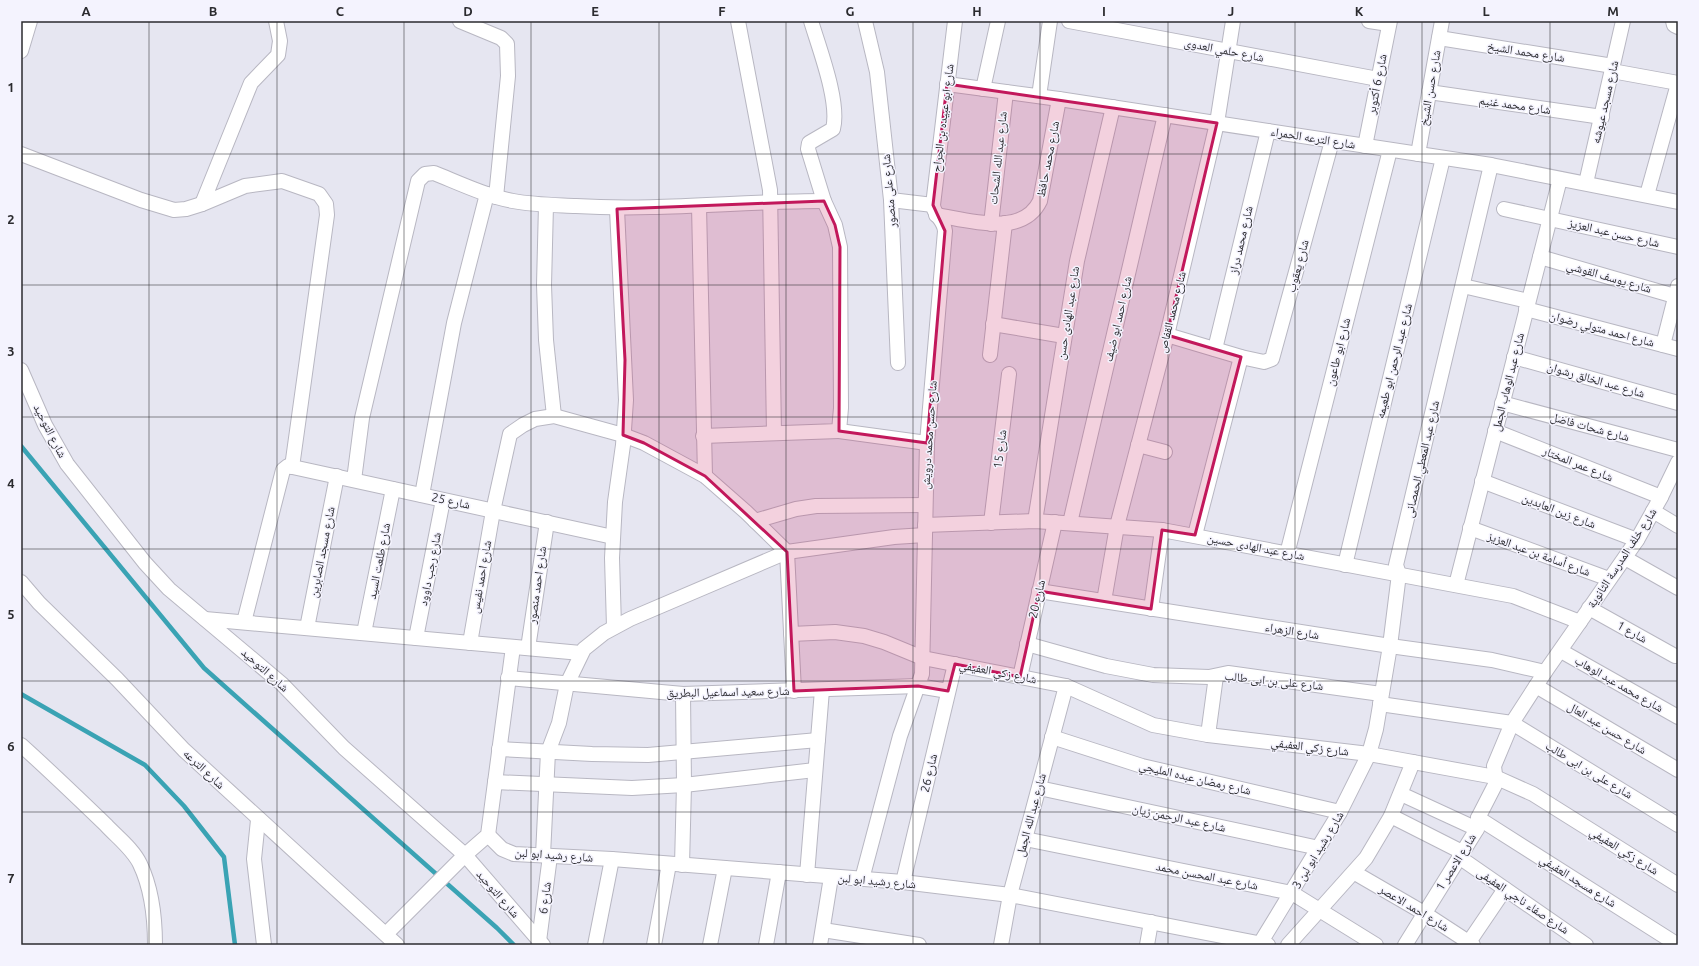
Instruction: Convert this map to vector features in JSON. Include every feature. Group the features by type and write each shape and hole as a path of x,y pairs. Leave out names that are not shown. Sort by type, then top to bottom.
{"street":[{"path":"21,51 30,21"},
{"path":"202,204 251,83 278,55 280,41 276,21"},
{"path":"422,495 454,324 491,195 508,76 507,44 501,38 460,21"},
{"path":"738,21 770,190 774,433"},
{"path":"811,21 830,88 835,120 833,129 809,143 808,149 824,201 835,225 840,247 842,408 839,431"},
{"name":"شارع على منصور","path":"865,21 878,72 891,200 898,363"},
{"name":"شارع ابو عبيده بن الجراح","path":"934,210 954,21"},
{"path":"983,89 998,21"},
{"path":"1039,96 1050,21"},
{"name":"شارع حلمي العدوى","path":"1069,21 1378,79"},
{"name":"شارع محمد القفاص","path":"1104,601 1117,526 1167,335 1217,123 1233,21"},
{"path":"1369,21 1389,23"},
{"name":"شارع حسن الشيخ","path":"1418,154 1442,21"},
{"name":"شارع مسجد عيوشه","path":"1586,183 1623,21"},
{"path":"1673,21 1674,25 1678,27"},
{"name":"شارع 6 أكتوبر","path":"1365,146 1389,23"},
{"name":"شارع محمد الشيخ","path":"1439,38 1612,68 1678,83"},
{"path":"1647,195 1678,83"},
{"name":"شارع الترعه الحمراء","path":"947,84 1113,107 1490,165 1678,202"},
{"name":"شارع عبد الله الشحات","path":"991,224 1006,92"},
{"name":"شارع محمد غنيم","path":"1429,92 1602,117"},
{"name":"شارع محمد حافظ","path":"891,200 991,224 1005,223 1026,217 1032,213 1040,201 1059,99"},
{"name":"شارع عبد الهادى حسن","path":"1035,521 1064,336 1083,232 1113,107"},
{"name":"شارع احمد ابو ضيف","path":"1070,523 1165,115"},
{"name":"شارع محمد دراز","path":"1215,349 1268,131"},
{"name":"شارع يعقوب","path":"1241,357 1264,362 1272,359 1332,141"},
{"name":"شارع ابو طاعون","path":"1287,554 1390,150"},
{"path":"21,154 141,200 174,210 186,209 202,204 245,186 282,181 319,194 326,204 327,215 290,466 283,470 244,622"},
{"name":"شارع عبد الرحمن ابو طعيمه","path":"1345,565 1443,158"},
{"name":"شارع عبد المعطي الحمصانى","path":"1369,754 1376,729 1390,646 1399,574 1396,568 1397,562 1463,286 1490,165"},
{"path":"354,480 362,418 418,181 425,174 434,173 513,202 546,205 617,208 699,206 770,201 824,201"},
{"name":"شارع عبد الوهاب الجمل","path":"1456,585 1560,179"},
{"path":"546,205 544,285 546,340 554,416 623,435 644,443 705,476 787,552 794,691"},
{"path":"699,206 705,476"},
{"path":"614,627 612,558 613,537 626,400 617,208"},
{"name":"شارع حسن عبد العزيز","path":"1504,208 1678,247"},
{"name":"شارع حسن محمد درويش","path":"862,879 900,736 922,674 925,506 928,443 945,231 943,222 934,210"},
{"path":"990,354 1005,223"},
{"name":"شارع يوسف القوشي","path":"1540,257 1677,293"},
{"name":"شارع احمد متولي رضوان","path":"1463,286 1678,350"},
{"path":"1663,346 1677,293"},
{"path":"993,324 1064,336"},
{"path":"1167,335 1241,357 1195,535"},
{"name":"شارع عبد الخالق رشوان","path":"1514,357 1678,403"},
{"name":"شارع التوحيد","path":"21,370 45,425 67,464 145,563 169,588 282,684 344,748 465,855 541,943"},
{"name":"شارع 15","path":"991,523 1010,374"},
{"name":"شارع شحات فاضل","path":"1502,403 1678,450"},
{"name":"شارع احمد نفيس","path":"470,643 493,511 510,434 522,425 535,419 554,416"},
{"path":"703,436 839,431 928,443"},
{"name":"شارع عمر المختار","path":"1495,431 1661,497"},
{"path":"1138,445 1165,452"},
{"name":"شارع خلف المدرسة الثانوية","path":"1561,650 1636,540 1661,497 1678,462"},
{"name":"شارع 25","path":"290,466 613,537"},
{"name":"شارع مسجد الصابرين","path":"307,628 337,476"},
{"name":"شارع زين العابدين","path":"1482,481 1636,540"},
{"name":"شارع طلعت السيد","path":"364,633 393,489"},
{"name":"شارع رجب داوود","path":"416,638 443,500"},
{"path":"756,522 796,509 816,506 925,506"},
{"path":"1653,511 1678,526"},
{"name":"شارع عبد الهادى حسين","path":"581,653 584,649 614,627 787,552 894,537 925,530 991,523 1035,521 1117,526 1195,535 1522,599 1580,622"},
{"name":"شارع احمد منصور","path":"528,648 547,522"},
{"name":"شارع 20","path":"1020,677 1054,522"},
{"name":"شارع أسامة بن عبد العزيز","path":"1470,528 1609,579"},
{"path":"1151,608 1162,530"},
{"path":"1624,558 1678,588"},
{"name":"شارع الترعه","path":"21,582 39,603 107,668 184,750 258,820 397,945"},
{"name":"شارع الزهراء","path":"1039,591 1390,646 1492,660 1545,672"},
{"name":"شارع 1","path":"1589,608 1675,656"},
{"path":"205,619 581,653"},
{"name":"شارع زكي العفيفي","path":"791,634 835,632 864,636 884,642 923,658 1066,686 1154,725 1208,735 1369,754 1494,777 1533,794 1678,885"},
{"name":"شارع على بن ابى طالب","path":"1027,644 1106,666 1153,675 1209,677 1234,674 1512,723 1678,824"},
{"path":"386,934 465,855 488,835 513,647"},
{"name":"شارع الاعصر 1","path":"1405,945 1477,823 1494,786 1494,766 1512,723 1561,650"},
{"name":"شارع محمد عبد الوهاب","path":"1561,650 1678,717"},
{"name":"شارع 6","path":"541,943 547,856 546,785 548,752 560,723 567,684 581,653"},
{"name":"شارع 26","path":"902,882 955,664"},
{"path":"1208,735 1216,676"},
{"name":"شارع سعيد اسماعيل البطريق","path":"508,678 683,694 918,686 948,691"},
{"name":"شارع عبد الله الجمل","path":"1000,945 1010,895 1066,686"},
{"name":"شارع حسن عبد العال","path":"1536,686 1678,770"},
{"path":"807,875 822,690"},
{"path":"654,945 675,864 684,785 683,694"},
{"name":"شارع رمضان عبده المليجي","path":"1052,737 1142,766 1340,812"},
{"path":"499,750 620,755 683,752 818,740"},
{"path":"21,745 60,780 127,847 140,863 147,881 152,906 155,945"},
{"name":"شارع رشيد ابو لبن 3","path":"1264,944 1340,812 1369,754"},
{"path":"1288,945 1355,873 1372,849 1391,816 1413,762"},
{"path":"496,782 632,788 684,785 815,770"},
{"name":"شارع عبد الرحمن زيان","path":"1039,788 1319,848"},
{"name":"شارع مسجد العفيفي","path":"1401,794 1477,823 1678,945"},
{"name":"شارع صفاء ناجي العفيفى","path":"1391,816 1460,854 1505,889 1586,945"},
{"path":"258,820 254,859 264,945"},
{"name":"شارع رشيد ابو لبن","path":"488,835 507,852 902,882 1010,895 1264,944"},
{"name":"شارع عبد المحسن محمد","path":"1025,839 1292,893 1376,945"},
{"path":"595,945 612,859"},
{"path":"710,945 725,868"},
{"path":"766,945 779,872"},
{"name":"شارع احمد الاعصر","path":"1355,873 1424,913 1470,944"},
{"path":"820,945 831,877"},
{"path":"1470,944 1505,889"},
{"path":"1147,945 1151,922"},
{"path":"822,930 919,945"}],"highlighted area":[{"path":"947,84 1217,123 1167,335 1241,357 1195,535 1162,530 1151,609 1039,591 1020,677 955,664 948,691 918,686 794,691 787,552 705,476 644,443 623,435 625,360 617,209 824,201 835,225 840,247 839,431 927,443 945,231 933,205"}],"waterway":[{"path":"21,446 204,668 497,928 514,945"},
{"path":"21,694 145,765 184,806 224,857 235,945"}]}
